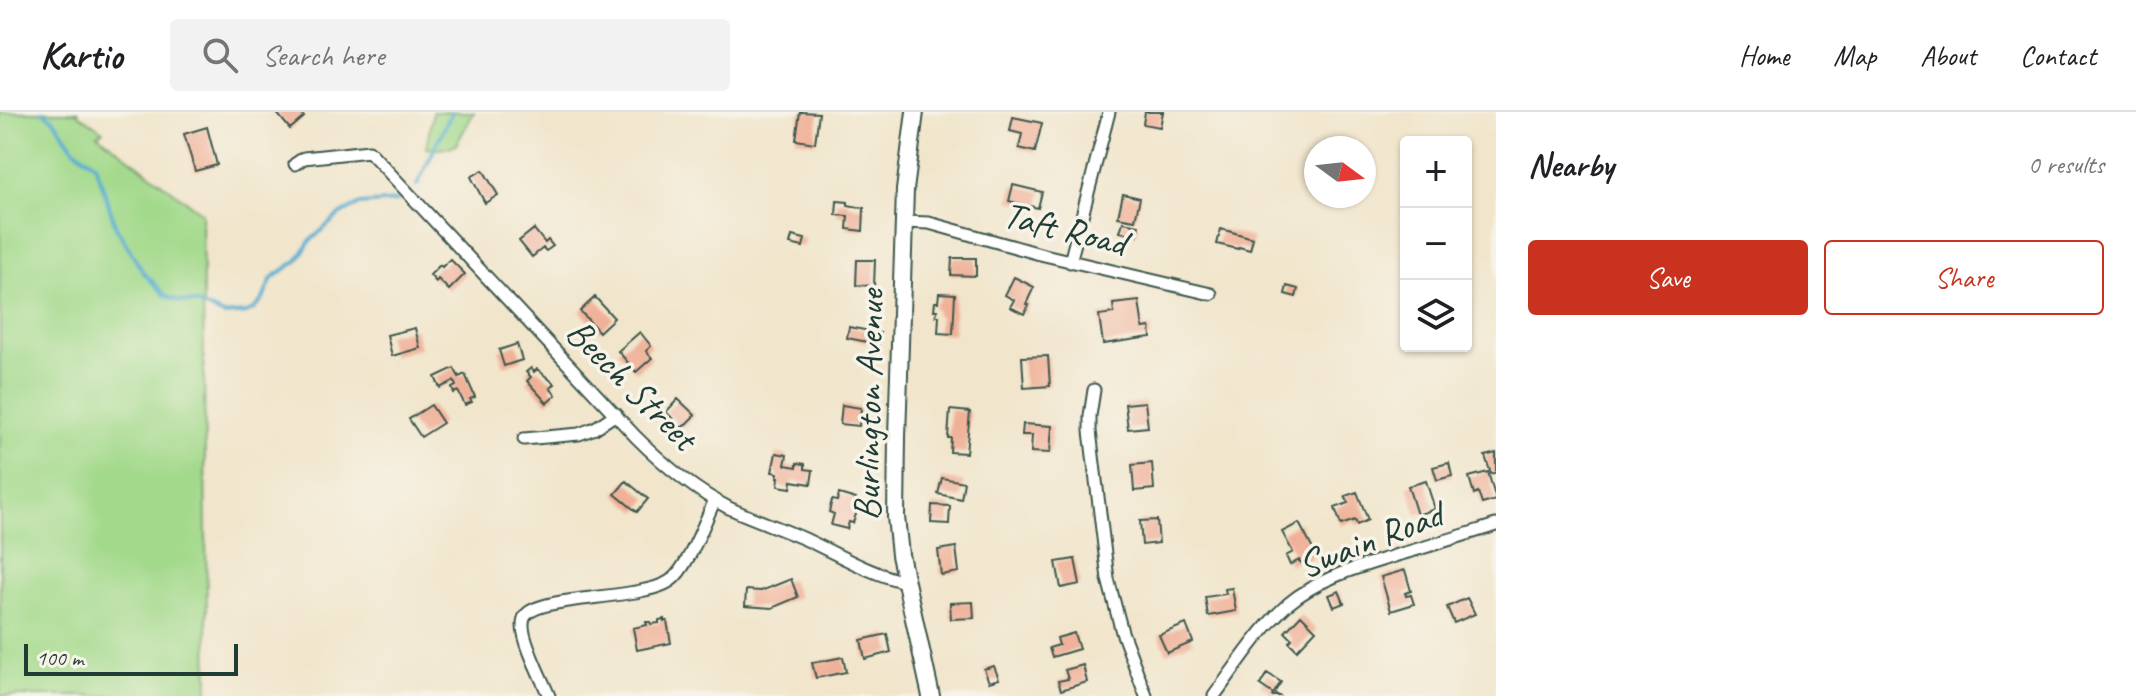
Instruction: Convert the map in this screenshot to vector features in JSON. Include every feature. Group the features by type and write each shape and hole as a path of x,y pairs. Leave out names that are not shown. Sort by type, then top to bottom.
{"main road":[{"name":"Burlington Avenue","path":"915,112 906,177 896,517 905,582 931,696"}],"street":[{"path":"1070,262 1109,112"},
{"name":"Beech Street","path":"295,164 304,158 369,151 659,460 715,500 740,513 873,573 905,582"},
{"name":"Taft Road","path":"904,222 929,223 1070,262 1211,294"},
{"path":"1094,390 1090,431 1108,579 1122,632 1146,696"},
{"path":"524,439 579,434 616,414"},
{"path":"549,696 523,632 524,616 546,606 646,589 670,581 684,565 715,500"},
{"name":"Swain Road","path":"1214,696 1276,617 1314,586 1367,565 1496,525"}],"green space":[{"path":"0,112 78,112 103,131 97,134 202,213 208,696 0,696"},
{"path":"433,112 474,112 456,145 441,149 426,148"}],"building":[{"path":"276,112 300,112 304,117 290,129"},
{"path":"800,112 819,113 815,143 796,140"},
{"path":"1145,112 1163,112 1160,127 1143,124"},
{"path":"1013,117 1042,123 1035,152 1019,148 1022,134 1010,131"},
{"path":"207,127 217,165 195,171 184,134"},
{"path":"483,170 498,195 485,203 471,177"},
{"path":"1013,185 1042,192 1038,208 1009,201"},
{"path":"1123,194 1140,198 1135,220 1118,217"},
{"path":"837,201 864,208 863,231 847,229 848,216 836,215"},
{"path":"1123,222 1139,225 1137,235 1120,232"},
{"path":"534,229 545,243 548,240 553,246 546,251 543,248 532,257 519,241"},
{"path":"1221,229 1253,238 1250,250 1217,244"},
{"path":"792,236 805,239 803,247 790,244"},
{"path":"952,258 976,258 976,276 951,275"},
{"path":"450,259 465,274 449,290 430,275"},
{"path":"857,260 875,260 874,286 856,285"},
{"path":"1014,277 1034,287 1024,314 1010,307 1014,300 1005,295"},
{"path":"1287,286 1298,289 1296,297 1285,294"},
{"path":"939,293 955,294 953,334 938,333 939,316 934,310"},
{"path":"595,297 614,318 599,332 580,311"},
{"path":"1139,301 1143,328 1150,327 1151,337 1103,344 1099,315 1114,313 1113,304"},
{"path":"849,327 880,333 878,344 847,338"},
{"path":"415,328 420,348 392,356 387,335"},
{"path":"640,332 651,346 646,351 652,358 636,372 618,351"},
{"path":"517,344 522,360 504,366 499,350"},
{"path":"1048,356 1050,386 1024,388 1022,357"},
{"path":"454,368 459,377 465,374 475,397 465,405 458,391 454,393 454,381 440,388 435,377"},
{"path":"531,368 534,372 537,369 555,384 550,388 556,395 547,403 527,381 531,377 526,372"},
{"path":"678,399 695,415 682,428 666,412"},
{"path":"1145,402 1148,427 1128,429 1125,404"},
{"path":"431,405 443,423 421,437 409,419"},
{"path":"842,405 861,408 859,426 840,424"},
{"path":"950,410 970,412 966,453 950,452"},
{"path":"1023,424 1052,426 1050,453 1031,452 1032,435 1022,435"},
{"path":"776,453 787,455 785,465 797,467 797,463 805,464 805,469 813,470 811,484 792,481 791,488 778,486 778,473 772,472"},
{"path":"1496,453 1496,472 1491,474 1485,456"},
{"path":"1152,463 1154,489 1134,491 1132,465"},
{"path":"1449,463 1452,476 1437,480 1433,467"},
{"path":"1488,472 1496,500 1482,504 1478,492 1474,494 1469,477"},
{"path":"942,478 964,482 961,499 938,494"},
{"path":"626,481 648,499 637,512 615,494"},
{"path":"1426,481 1435,509 1417,515 1408,486"},
{"path":"1357,492 1368,520 1357,525 1355,520 1341,525 1335,508 1348,503 1345,496"},
{"path":"839,494 856,499 853,510 857,511 847,529 831,525 834,514 829,512 832,500 837,501"},
{"path":"932,505 950,506 949,524 931,523"},
{"path":"1157,520 1159,543 1142,545 1140,521"},
{"path":"1299,523 1316,555 1290,565 1286,556 1293,552 1282,532"},
{"path":"956,547 959,572 941,575 938,550"},
{"path":"1075,559 1080,584 1061,588 1056,562"},
{"path":"1405,570 1411,591 1405,593 1406,596 1411,595 1414,604 1391,611 1381,577"},
{"path":"791,579 798,597 772,608 745,606 746,590 761,591"},
{"path":"1232,588 1236,611 1208,616 1205,597 1226,594 1225,589"},
{"path":"1339,591 1344,603 1334,607 1329,595"},
{"path":"1467,598 1475,614 1454,623 1447,607"},
{"path":"973,602 974,618 951,619 950,603"},
{"path":"1301,615 1316,630 1297,650 1285,632"},
{"path":"664,619 671,643 637,650 633,628 647,625 646,622 659,623"},
{"path":"1186,624 1193,642 1167,653 1159,635"},
{"path":"1074,633 1079,649 1052,657 1049,648 1059,645 1057,638"},
{"path":"887,634 891,652 865,659 861,640"},
{"path":"843,657 846,672 816,678 812,663"},
{"path":"1083,665 1087,682 1061,690 1058,681 1068,679 1065,670"},
{"path":"994,666 999,679 989,682 984,669"},
{"path":"1267,673 1281,682 1274,693 1279,696 1272,696 1260,685"}],"waterway":[{"path":"43,112 54,120 74,149 95,164 116,227 143,272 165,295 224,315 253,310 263,299 272,278 298,260 310,241 339,215 360,204 397,201"},
{"path":"417,185 452,112"}]}
